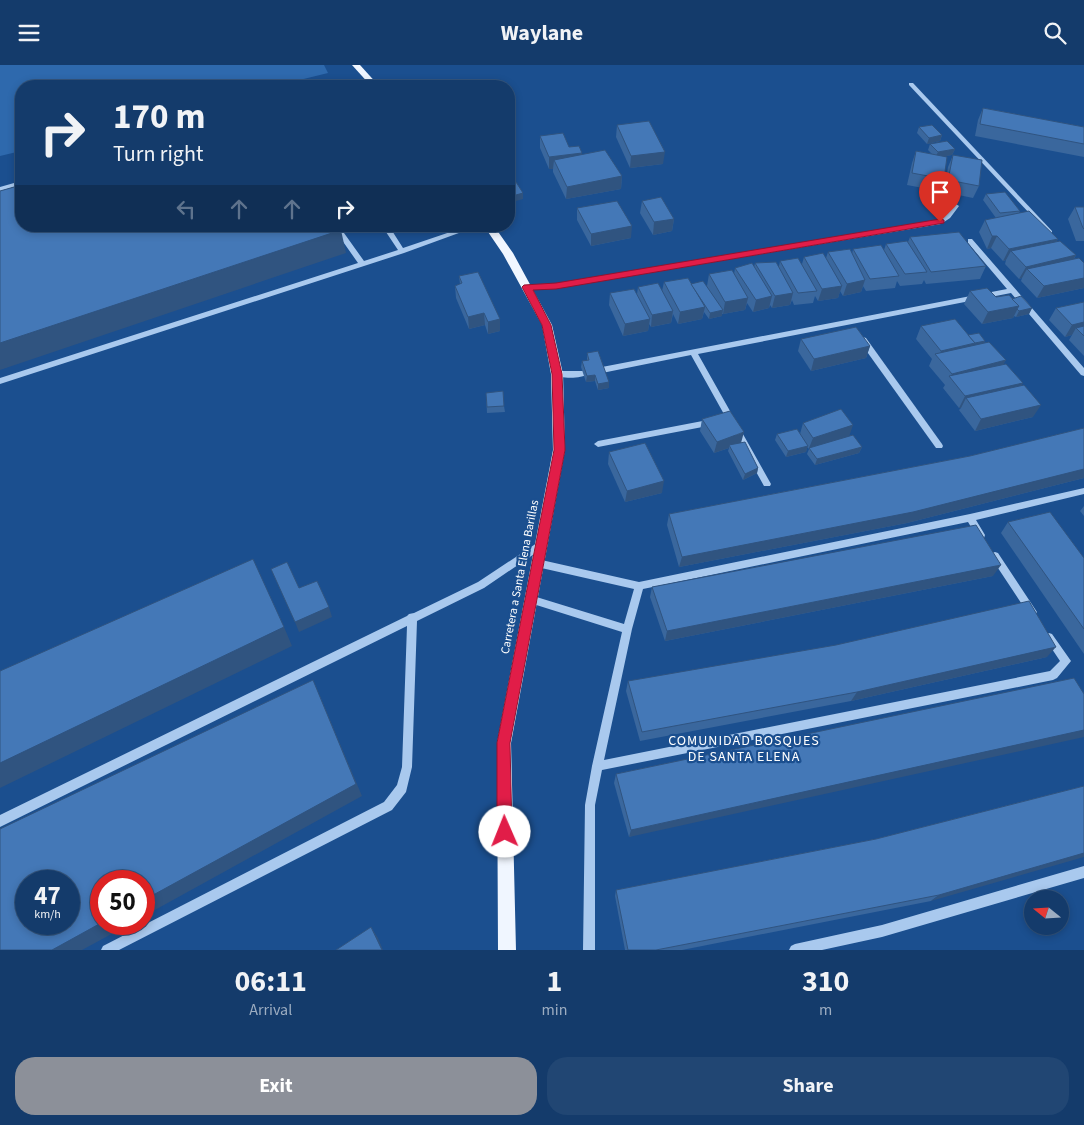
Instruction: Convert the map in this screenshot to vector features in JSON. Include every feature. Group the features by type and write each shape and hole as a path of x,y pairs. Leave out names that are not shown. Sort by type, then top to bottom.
{"main road":[{"path":"356,65 370,80"},
{"name":"Carretera a Santa Elena Barillas","path":"493,232 527,287 547,325 557,374 559,450 504,743 507,950"}],"street":[{"path":"911,84 1057,240"},
{"path":"0,189 15,185"},
{"path":"527,287 556,286 940,222 948,217 956,206"},
{"path":"339,232 362,264"},
{"path":"0,381 457,232"},
{"path":"970,241 1084,373"},
{"path":"602,371 1012,290"},
{"path":"850,322 939,445"},
{"path":"693,353 767,484"},
{"path":"557,374 584,374"},
{"path":"598,445 730,419"},
{"path":"537,563 639,586 970,518 1084,491"},
{"path":"597,766 1053,675 1066,661 970,518"},
{"path":"0,821 412,617 481,585 540,545"},
{"path":"589,950 590,805 627,629 639,586"},
{"path":"530,599 627,629"},
{"path":"107,950 388,806 402,788 407,767 412,617"},
{"path":"796,950 882,931 1084,872"}],"lane":[{"path":"389,232 402,251"}],"shaded area":[{"path":"0,65 324,65 328,73 299,80 15,80 15,152 0,156"}],"building":[{"path":"983,108 1084,127 1084,144 980,124"},
{"path":"649,121 665,152 631,156 617,125"},
{"path":"932,125 942,135 929,138 919,127"},
{"path":"563,133 569,147 579,146 582,153 549,157 540,136"},
{"path":"947,141 955,149 938,152 930,144"},
{"path":"605,150 622,176 567,187 554,160"},
{"path":"916,151 947,157 944,179 912,173"},
{"path":"953,155 982,160 979,186 948,180"},
{"path":"516,182 523,193 515,195"},
{"path":"15,187 15,232 335,232 0,343 0,191"},
{"path":"1005,192 1020,211 1000,213 986,194"},
{"path":"661,197 674,219 654,222 642,201"},
{"path":"617,201 632,226 591,234 577,208"},
{"path":"1075,207 1084,207 1084,229 1083,228"},
{"path":"1029,211 1058,239 1009,249 997,236 992,236 985,220"},
{"path":"959,232 986,266 931,272 910,237"},
{"path":"907,241 927,272 905,274 886,244"},
{"path":"1060,241 1076,255 1026,267 1011,251"},
{"path":"881,245 899,276 870,279 853,249"},
{"path":"850,249 865,280 847,284 828,252"},
{"path":"823,253 842,286 822,289 804,257"},
{"path":"798,258 817,291 798,293 780,261"},
{"path":"1079,258 1084,263 1084,278 1044,286 1027,269"},
{"path":"776,262 793,293 775,296 755,263"},
{"path":"752,263 772,296 756,300 735,268"},
{"path":"732,270 748,298 725,302 709,274"},
{"path":"478,272 500,319 488,322 484,313 468,317 455,286 462,283 459,276"},
{"path":"688,278 705,307 680,312 664,282"},
{"path":"703,281 723,310 710,313 691,284"},
{"path":"658,283 673,311 652,315 638,287"},
{"path":"987,288 996,297 1009,295 1019,306 988,312 970,291"},
{"path":"634,289 650,319 625,324 610,293"},
{"path":"1021,296 1032,308 1019,311 1017,309 1019,306 1012,299"},
{"path":"1084,302 1084,322 1072,325 1056,308"},
{"path":"955,319 975,343 941,351 921,326"},
{"path":"1084,326 1084,336 1076,328"},
{"path":"856,327 870,346 814,359 801,339"},
{"path":"979,333 985,341 975,343 968,335"},
{"path":"989,342 1006,360 952,374 935,354"},
{"path":"598,351 609,382 598,384 595,375 587,376 582,361 589,360 587,353"},
{"path":"1006,364 1023,383 965,396 949,376"},
{"path":"1024,385 1041,405 981,419 966,398"},
{"path":"503,391 504,406 487,407 486,393"},
{"path":"841,409 853,425 813,438 803,423"},
{"path":"730,411 744,432 717,442 702,419"},
{"path":"1084,428 1084,469 913,512 682,557 669,514 970,456"},
{"path":"797,429 808,446 788,451 777,434"},
{"path":"853,435 862,447 817,459 809,448"},
{"path":"745,442 758,468 745,474 729,445"},
{"path":"645,443 664,481 627,491 609,452"},
{"path":"1050,512 1084,558 1084,629 1008,522"},
{"path":"976,525 1001,565 667,631 652,587"},
{"path":"253,559 284,627 0,763 0,671"},
{"path":"287,562 299,588 317,581 329,607 295,622 271,569"},
{"path":"1029,601 1056,647 857,692 642,732 628,681 836,645"},
{"path":"1074,678 1084,694 1084,730 631,830 616,774"},
{"path":"313,680 356,784 155,894 155,870 90,870 90,929 80,935 80,870 15,870 15,935 79,935 52,950 0,950 0,829"},
{"path":"1084,786 1084,853 939,895 656,950 628,950 616,890 876,839"},
{"path":"371,927 382,950 336,950"}],"district":[{"name":"COMUNIDAD BOSQUES DE SANTA ELENA","path":"744,749"}],"route":[{"path":"505,832 504,743 559,450 557,374 547,325 527,287 556,286 940,222"}]}
